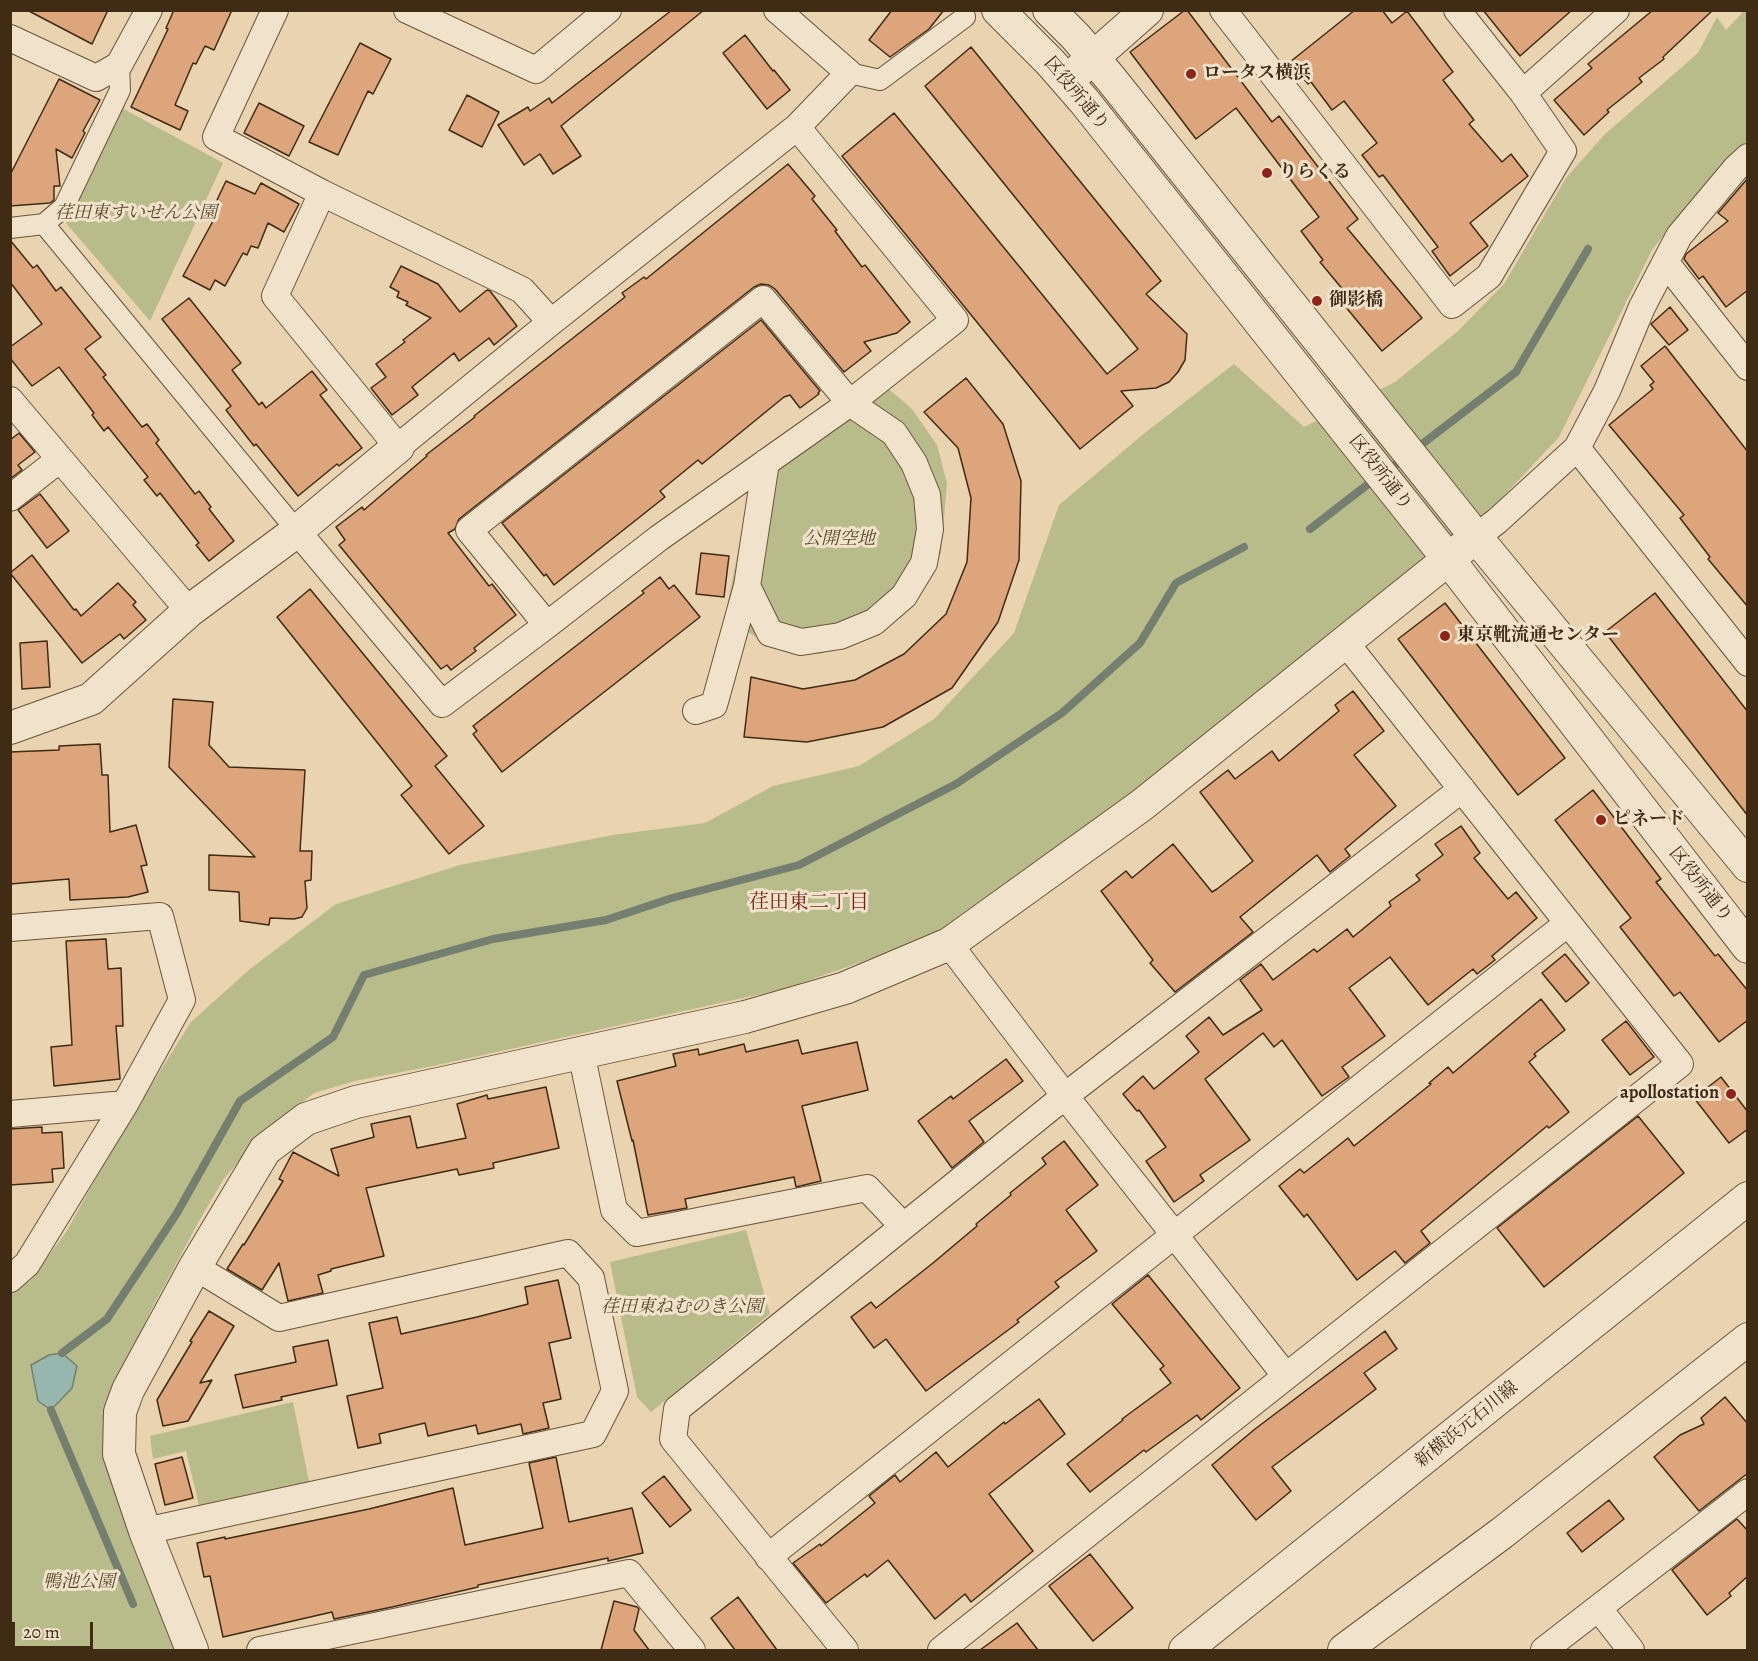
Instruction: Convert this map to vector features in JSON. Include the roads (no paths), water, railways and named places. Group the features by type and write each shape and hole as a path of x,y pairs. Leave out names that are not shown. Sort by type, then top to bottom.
{"street":[{"path":"10,228 44,224 64,207 120,90 119,65 149,10"},
{"path":"275,10 216,137 321,193 522,290 551,322"},
{"path":"407,10 536,70 608,10"},
{"path":"777,10 849,73 880,80 965,17"},
{"name":"区役所通り","path":"998,10 1067,80 1491,613 1748,947"},
{"name":"区役所通り","path":"1049,10 1094,57 1476,537 1748,866"},
{"path":"1067,80 1147,10"},
{"path":"1222,10 1452,305 1489,276 1563,151 1523,93 1457,10"},
{"path":"1523,93 1616,10"},
{"path":"10,38 96,78 119,65"},
{"path":"10,728 91,699 189,611 297,531 541,330 797,127 849,73"},
{"path":"44,224 442,704 659,538 850,403 955,320 797,127"},
{"path":"192,1650 145,1531 119,1454 120,1412 128,1390 195,1267 265,1150 306,1119 356,1102 768,1011 845,988 950,945 1142,805 1497,521 1577,448 1607,391 1642,308 1679,236 1736,168 1748,157"},
{"path":"321,193 275,296 398,447"},
{"path":"1666,263 1748,367"},
{"path":"548,625 469,530 763,299 850,403 894,433 914,463 927,495 930,529 924,562 904,596 874,622 840,636 801,642 770,633 747,586"},
{"path":"10,400 189,611"},
{"path":"1577,448 1748,663"},
{"path":"10,498 60,459"},
{"path":"696,711 714,705 747,586 766,462"},
{"path":"1436,486 1438,507 1452,525 1458,539 1449,560"},
{"path":"1476,537 1473,555 1476,570 1492,597 1491,613"},
{"path":"941,1650 1680,1064 1345,642"},
{"path":"845,1650 673,1438 677,1409 1065,1096 1462,789"},
{"path":"10,928 160,916 182,1000 124,1104 27,1264 10,1279"},
{"path":"768,1557 1568,923"},
{"path":"950,945 1065,1096 1286,1376"},
{"path":"581,1052 614,1210 637,1233 867,1188 903,1226"},
{"path":"10,1114 124,1104"},
{"name":"新横浜元石川線","path":"1185,1650 1748,1198"},
{"path":"145,1531 593,1434 615,1391 591,1278 568,1253 279,1318 195,1267"},
{"path":"1344,1650 1502,1533 1748,1340"},
{"path":"1544,1650 1748,1492"},
{"path":"260,1650 629,1573 692,1650"},
{"path":"1599,1609 1631,1650"}],"water":[{"path":"62,1353 77,1366 72,1388 51,1410 38,1401 31,1365 49,1355"}],"waterway":[{"path":"1387,471 1516,372 1588,249"},
{"path":"1310,529 1376,478"},
{"path":"62,1353 107,1319 177,1213 240,1101 333,1037 364,975 493,939 606,920 672,898 799,865 956,784 1062,713 1140,643 1176,583 1244,547"},
{"path":"51,1410 133,1604"}],"place":[{"name":"ロータス横浜","path":"1191,74"},
{"name":"りらくる","path":"1267,173"},
{"name":"御影橋","path":"1317,301"},
{"name":"東京靴流通センター","path":"1445,636"},
{"name":"ピネード","path":"1601,820"},
{"name":"apollostation","path":"1731,1094"}],"district":[{"name":"荏田東二丁目","path":"809,903"}],"park label":[{"name":"荏田東すいせん公園","path":"136,214"},
{"name":"公開空地","path":"839,540"},
{"name":"荏田東ねむのき公園","path":"682,1308"},
{"name":"鴨池公園","path":"79,1583"}]}
